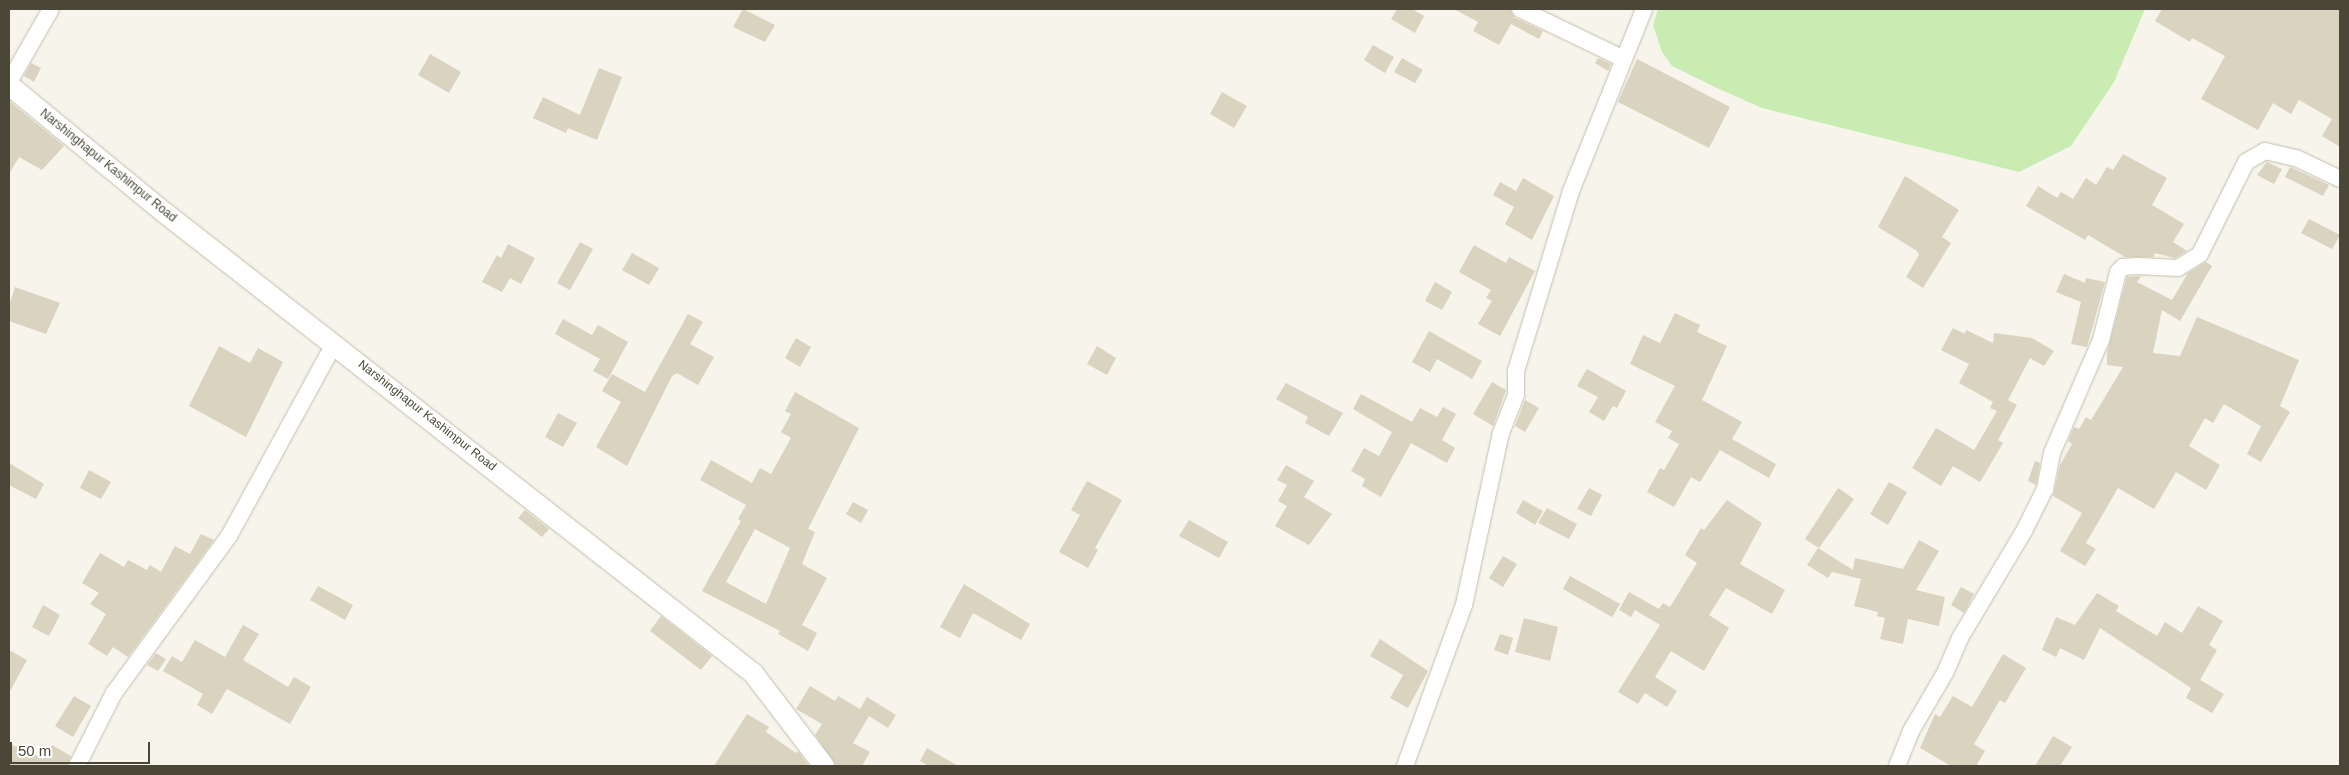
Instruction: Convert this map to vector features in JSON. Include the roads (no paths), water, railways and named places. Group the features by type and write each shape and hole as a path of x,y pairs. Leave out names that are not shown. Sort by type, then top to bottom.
{"street":[{"path":"9,83 51,9"},
{"path":"1520,9 1622,58"},
{"path":"1405,766 1464,604 1501,433 1516,395 1518,361 1571,191 1622,58 1644,9"},
{"name":"Narshinghapur Kashimpur Road","path":"9,83 166,213 753,672 824,766"},
{"path":"1897,766 1960,638 2024,531 2045,489 2052,453 2101,340 2118,272 2123,267 2137,266 2178,268 2200,254 2246,162 2265,151 2296,158 2340,179"},
{"path":"77,766 114,693 229,536 334,344"}]}
